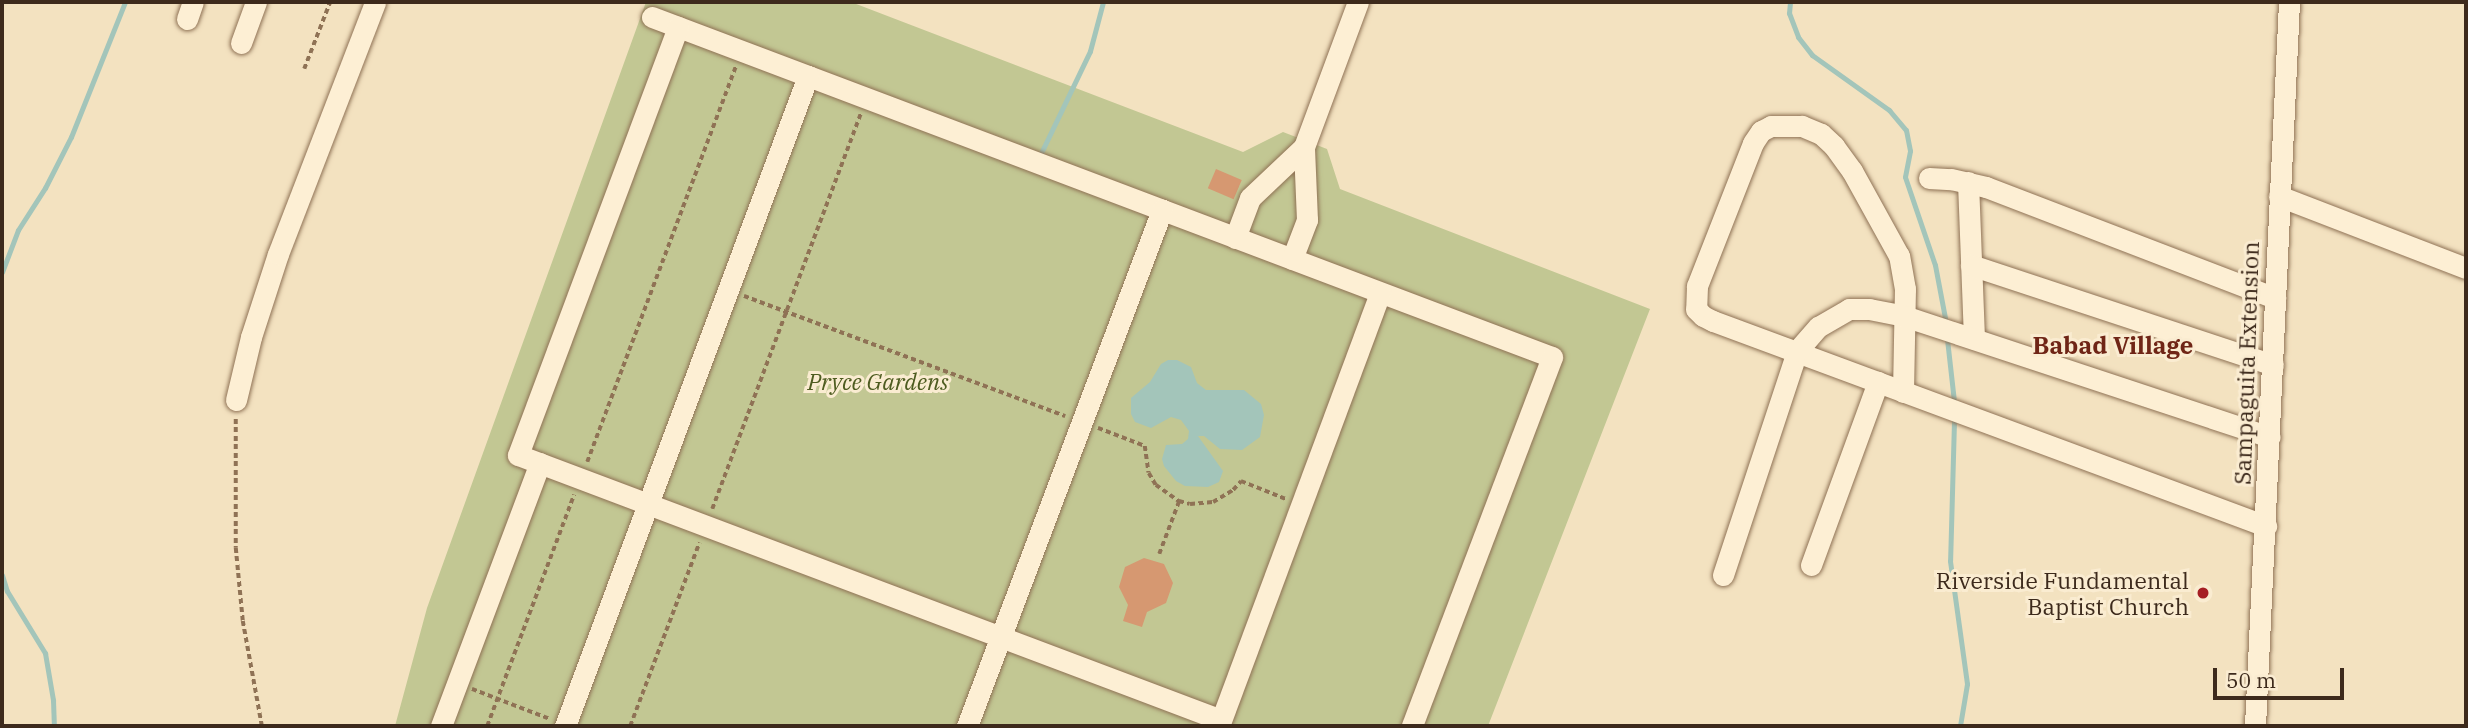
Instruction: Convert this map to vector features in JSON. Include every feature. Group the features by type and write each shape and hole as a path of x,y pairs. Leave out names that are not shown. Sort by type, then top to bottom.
{"street":[{"path":"241,43 257,2"},
{"path":"236,400 251,337 278,254 375,2"},
{"path":"1292,259 1307,220 1304,147 1358,2"},
{"name":"Sampaguita Extension","path":"2255,726 2289,2"},
{"path":"652,17 1552,358 1412,726"},
{"path":"678,27 518,455 1001,637 1220,723 1380,293"},
{"path":"565,725 808,76"},
{"path":"1903,391 1903,272 1899,256 1852,171 1821,134 1802,127 1771,126 1760,131 1697,286 1696,309 1713,321 2266,526"},
{"path":"1235,238 1250,198 1304,147"},
{"path":"1929,178 1968,182 2275,298"},
{"path":"1968,182 1974,339"},
{"path":"2279,197 2466,268"},
{"path":"967,726 1162,210"},
{"path":"1971,265 2273,365"},
{"path":"1723,575 1797,351 1818,327 1849,309 1869,309 1903,316 2270,437"},
{"path":"1811,565 1878,382"},
{"path":"441,726 540,463"}],"path":[{"path":"304,69 330,2"},
{"path":"487,726 742,51"},
{"path":"630,726 866,98"},
{"path":"728,290 1145,446 1149,473 1156,485 1179,501 1190,504 1213,502 1233,490 1241,481 1301,504"},
{"path":"236,400 236,548 243,621 262,726"},
{"path":"1159,554 1179,501"},
{"path":"457,683 565,725"}],"green space":[{"name":"Pryce Gardens","path":"646,2 851,2 1243,152 1283,132 1327,149 1340,189 1650,309 1488,726 395,726 427,608"}],"water":[{"path":"1168,360 1177,360 1191,367 1197,383 1206,390 1244,390 1261,404 1264,415 1260,437 1242,450 1220,449 1204,436 1198,436 1223,471 1219,482 1208,487 1185,486 1176,481 1164,466 1162,459 1166,445 1182,444 1188,439 1189,431 1181,420 1171,417 1151,428 1135,422 1131,414 1131,398 1150,382 1161,364"}],"building":[{"path":"1216,169 1242,180 1234,199 1208,188"},
{"path":"1144,558 1164,564 1173,583 1166,603 1147,612 1142,627 1123,621 1128,605 1119,587 1125,567"}],"waterway":[{"path":"2,272 18,230 45,188 71,137 125,2"},
{"path":"1041,153 1090,51 1103,2"},
{"path":"1790,2 1789,13 1798,37 1812,55 1889,110 1906,130 1910,151 1905,177 1935,265 1945,318"},
{"path":"1947,339 1954,401"},
{"path":"1954,421 1950,561 1967,684 1960,726"},
{"path":"2,575 7,591 45,653 53,700 54,726"}],"place":[{"name":"Riverside Fundamental Baptist Church","path":"2203,593"}],"district":[{"name":"Babad Village","path":"2113,346"}]}
